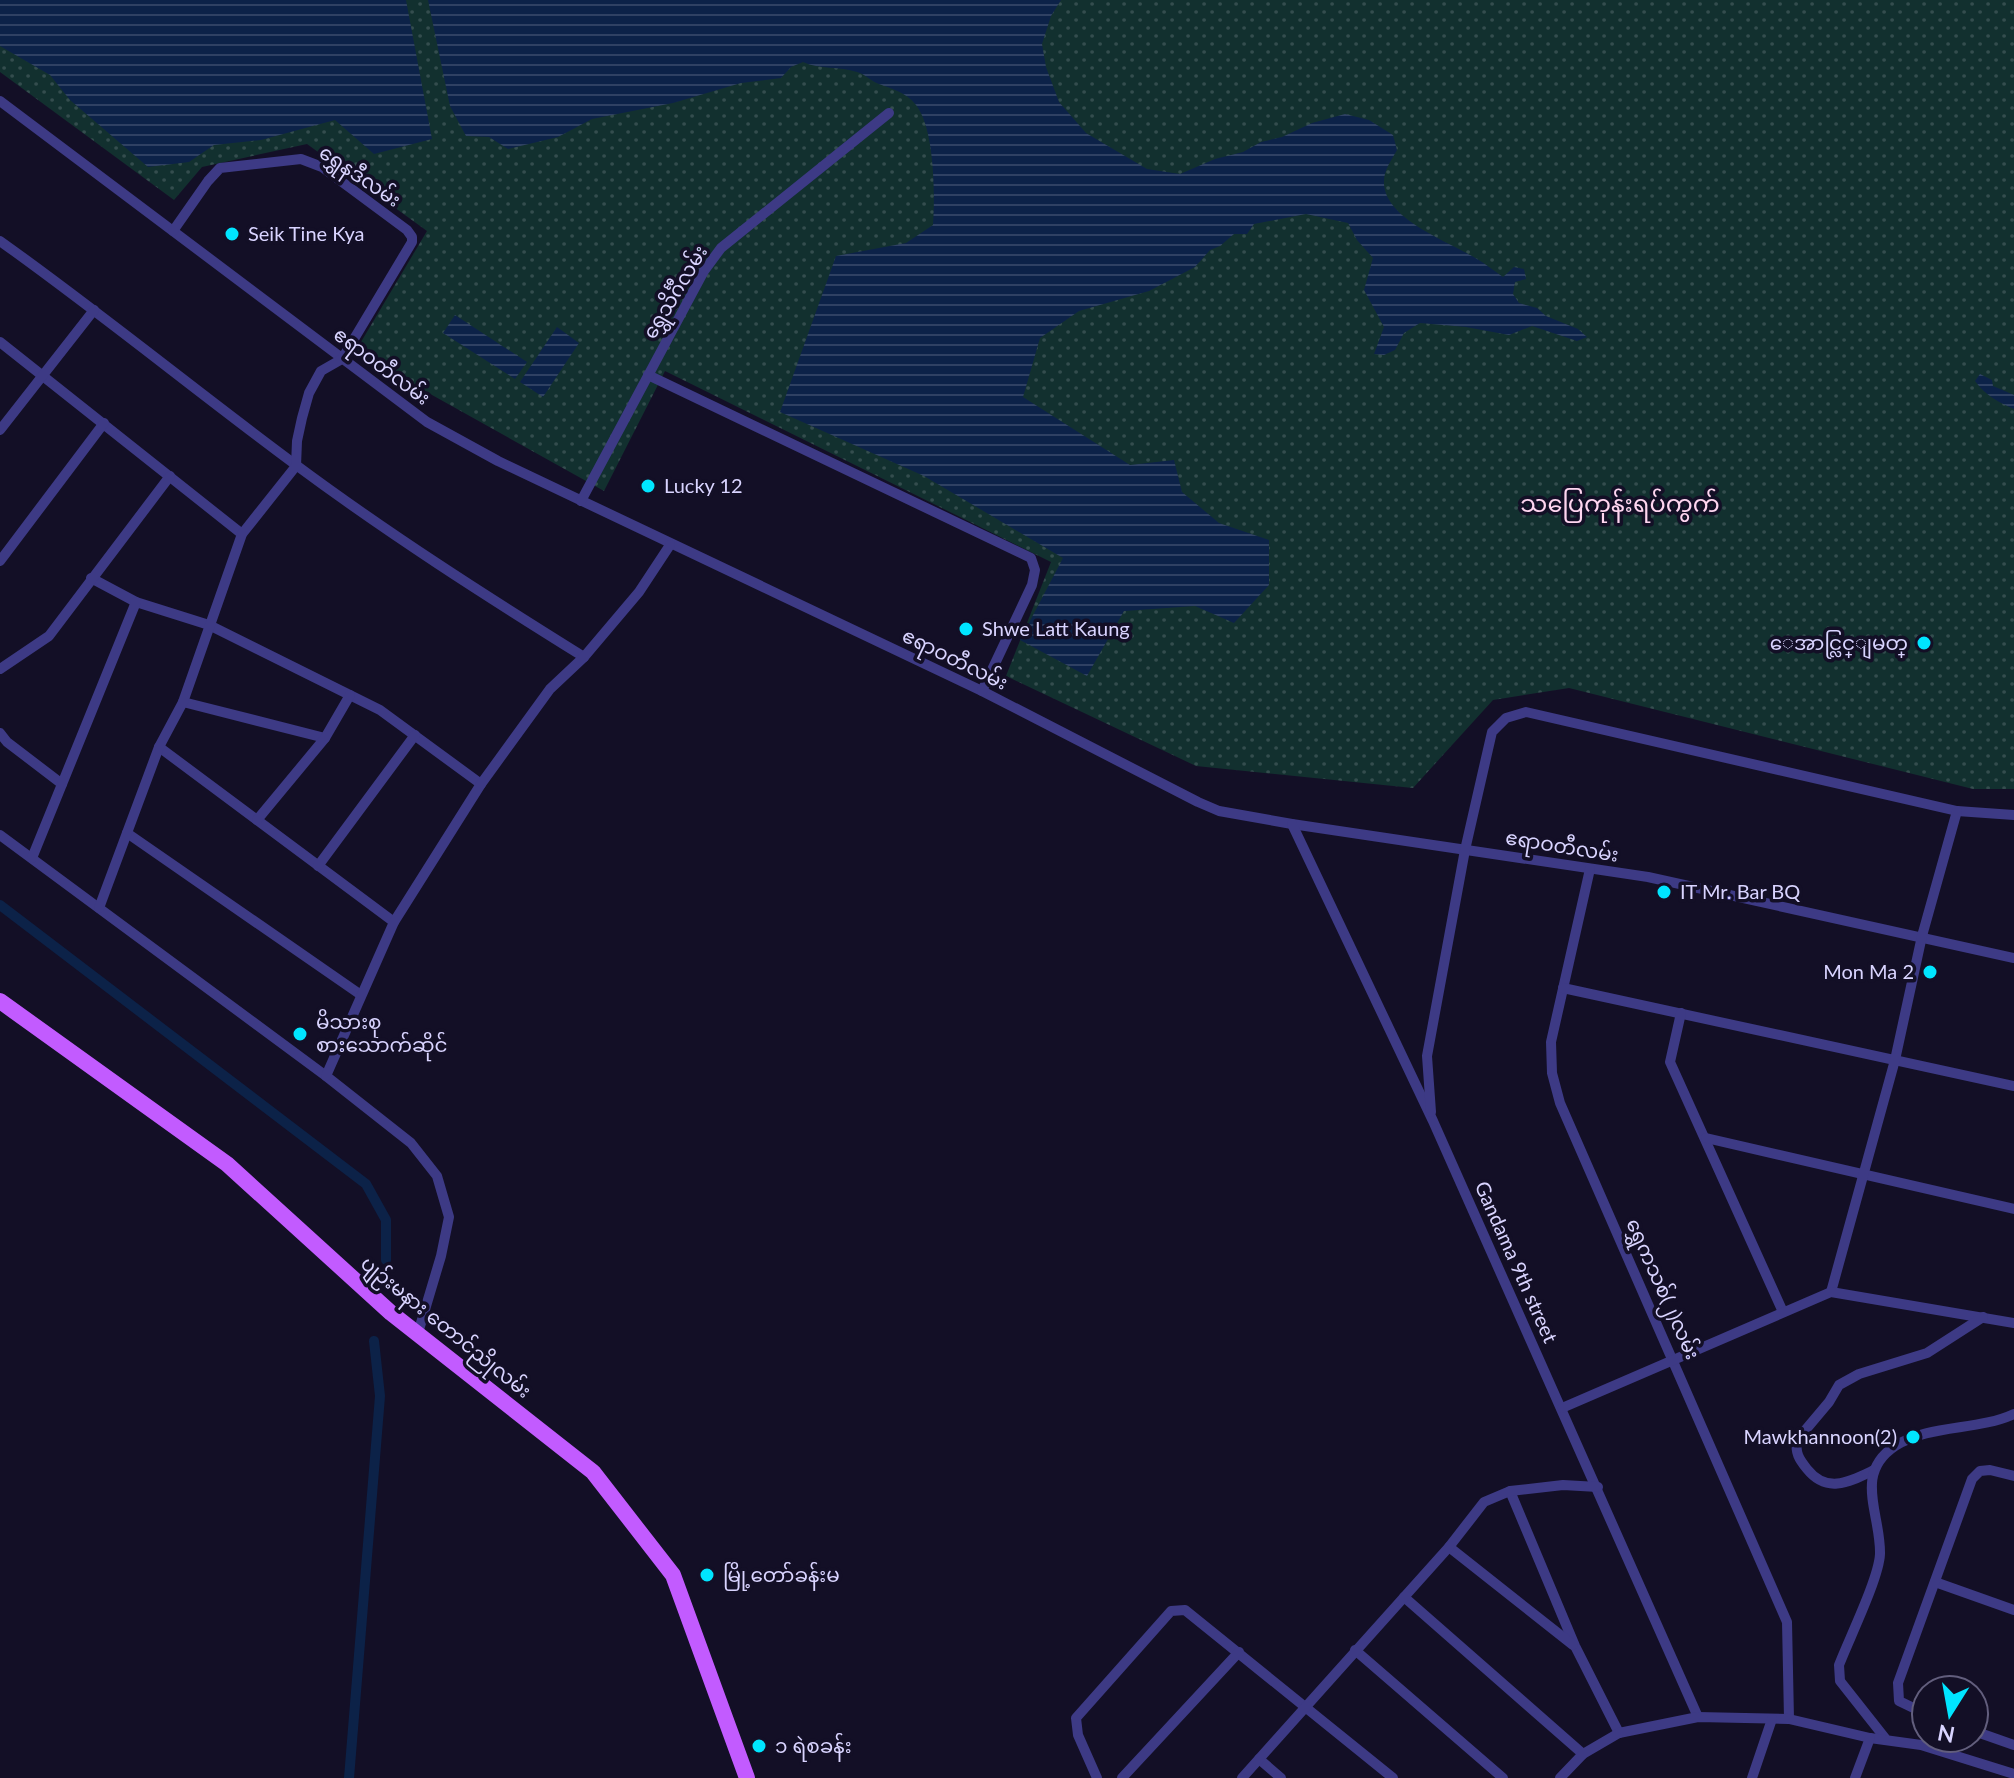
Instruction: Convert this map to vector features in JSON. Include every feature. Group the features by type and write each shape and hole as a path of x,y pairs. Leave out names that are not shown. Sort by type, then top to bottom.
{"main road":[{"name":"ပျဉ်းမနား တောင်ညိုလမ်း","path":"0,1001 227,1164 391,1313 593,1472 673,1575 747,1778"}],"street":[{"name":"ဧရာဝတီလမ်း","path":"0,101 427,422 498,461 982,691 1219,811 1648,877 2014,958"},
{"name":"ရွှေသိင်္ဂီလမ်း","path":"581,501 704,271 721,248 889,113"},
{"name":"ရွှေနဒီလမ်း","path":"173,231 220,168 301,159 322,167 407,230 412,242 342,359"},
{"path":"0,241 296,466 457,578 584,657"},
{"path":"0,430 94,310"},
{"path":"0,342 242,534"},
{"path":"99,908 159,747 183,702 242,534 296,466 297,441 309,393 321,371 342,359"},
{"path":"648,375 1031,558 1035,570 1032,585 982,691"},
{"path":"0,561 104,423"},
{"path":"0,669 49,636 170,476"},
{"path":"326,1076 394,922 481,784 550,689 584,657 639,592 670,545"},
{"path":"91,578 136,602 209,625 380,710 481,784"},
{"path":"32,858 136,602"},
{"path":"257,820 325,738 350,695"},
{"path":"183,702 325,738"},
{"path":"1433,1121 1427,1056 1465,850 1492,732 1506,718 1526,712 1957,811 2014,815"},
{"path":"0,733 7,742 62,784"},
{"path":"318,866 415,735"},
{"path":"159,747 394,922"},
{"path":"1831,1292 1895,1060 1922,936 1957,811"},
{"name":"Gandama 9th street","path":"1292,824 1433,1121 1698,1717"},
{"path":"127,833 361,995"},
{"path":"0,835 326,1076 411,1143 437,1176 449,1217 418,1333"},
{"name":"ရွှေကသစ်(၂)လမ်း","path":"1590,869 1551,1042 1552,1073 1560,1103 1787,1622 1789,1719"},
{"path":"1563,988 2014,1086"},
{"path":"1681,1013 1670,1062 1783,1312"},
{"path":"1706,1138 2014,1209"},
{"path":"1562,1408 1831,1292 2014,1323"},
{"path":"1874,1470 1846,1484 1827,1485 1814,1478 1798,1456 1797,1440 1839,1385 1859,1374 1927,1353 1983,1317"},
{"path":"1885,1738 1840,1681 1839,1665 1880,1556 1872,1475 1878,1461 1896,1446 1938,1431 1994,1423 2014,1414"},
{"path":"1910,1706 1899,1701 1897,1691 1972,1479 1980,1471 1990,1470 2014,1476"},
{"path":"1242,1778 1449,1547 1484,1502 1510,1491 1563,1485 1598,1487"},
{"path":"1510,1491 1575,1646 1619,1733"},
{"path":"1449,1547 1575,1646"},
{"path":"1935,1582 2014,1610"},
{"path":"1404,1597 1583,1754"},
{"path":"1097,1778 1078,1735 1076,1718 1171,1611 1185,1610 1393,1778"},
{"path":"1355,1650 1503,1778"},
{"path":"1122,1778 1239,1652"},
{"path":"1560,1778 1583,1754 1619,1733 1698,1717 1789,1719 1947,1752 2014,1774"},
{"path":"1752,1778 1772,1719"},
{"path":"1990,1737 2014,1745"},
{"path":"1855,1778 1870,1738"},
{"path":"1259,1759 1281,1778"}],"green space":[{"path":"0,0 2014,0 2014,789 1973,789 1569,688 1493,700 1413,788 1196,766 1006,676 1051,562 665,371 604,491 355,352 427,231 307,144 202,167 174,200 0,72"}],"water":[{"path":"0,0 406,0 432,139 374,154 335,120 261,140 214,145 189,162 148,167 70,100 50,75 0,46"},
{"path":"428,0 1061,0 1051,16 1042,44 1046,67 1059,102 1086,133 1147,169 1180,174 1312,123 1345,114 1369,120 1393,135 1397,150 1386,170 1384,184 1387,197 1396,209 1421,229 1503,277 1514,267 1524,269 1526,279 1515,282 1513,294 1519,303 1537,308 1546,316 1578,329 1587,337 1577,341 1532,326 1509,335 1420,323 1404,333 1395,350 1384,355 1374,354 1384,327 1364,290 1373,258 1357,240 1348,223 1306,214 1254,224 1247,234 1234,234 1210,250 1195,267 1149,291 1079,311 1040,338 1023,397 1130,465 1174,460 1182,492 1219,523 1269,540 1269,585 1234,623 1195,606 1124,611 1087,676 1020,640 1063,558 924,476 780,412 836,256 906,243 933,225 934,181 930,146 916,105 903,94 860,73 803,62 791,67 781,78 741,83 673,103 592,119 558,137 508,149 489,137 466,136 450,106"},
{"path":"455,315 527,362 515,379 443,333"},
{"path":"557,327 579,343 543,397 520,382"},
{"path":"1980,374 1992,380 1993,386 2014,395 2014,409 1983,391 1975,381"}],"waterway":[{"path":"0,905 366,1184 386,1220 386,1260"},
{"path":"349,1778 380,1396 374,1341"}],"place":[{"name":"Seik Tine Kya","path":"232,234"},
{"name":"Lucky 12","path":"648,486"},
{"name":"Shwe Latt Kaung","path":"966,629"},
{"name":"ေအာင္လြင္ျမတ္","path":"1924,643"},
{"name":"IT Mr. Bar BQ","path":"1664,892"},
{"name":"Mon Ma 2","path":"1930,972"},
{"name":"မိသားစု စားသောက်ဆိုင်","path":"300,1034"},
{"name":"Mawkhannoon(2)","path":"1913,1437"},
{"name":"မြို့တော်ခန်းမ","path":"707,1575"},
{"name":"၁ ရဲစခန်း","path":"759,1746"}],"district":[{"name":"သပြေကုန်းရပ်ကွက်","path":"1620,504"}]}
